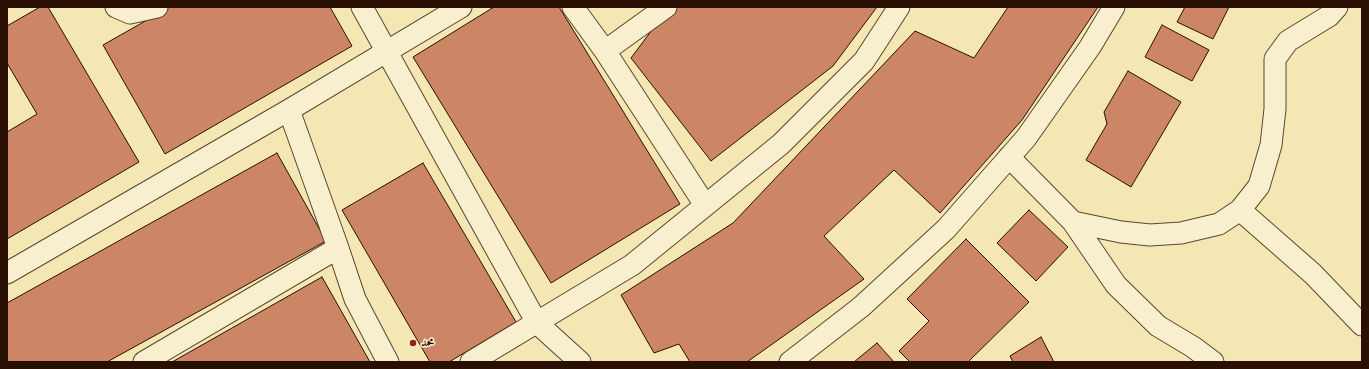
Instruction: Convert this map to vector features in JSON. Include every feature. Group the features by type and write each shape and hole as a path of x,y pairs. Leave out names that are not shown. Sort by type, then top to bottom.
{"street":[{"path":"116,7 130,13 157,7"},
{"path":"362,7 386,53 537,323 580,362"},
{"path":"7,273 289,110 461,7"},
{"path":"573,7 605,52 705,205"},
{"path":"605,52 666,7"},
{"path":"470,362 632,265 781,144 864,61 899,7"},
{"path":"790,362 861,307 940,234 1026,138 1090,47 1114,7"},
{"path":"1073,222 1121,232 1150,235 1181,233 1219,224 1240,210 1259,186 1271,144 1275,110 1275,59 1288,41 1329,16 1337,7"},
{"path":"289,110 355,300 388,362"},
{"path":"1009,157 1073,222 1116,285 1158,326 1193,347 1213,362"},
{"path":"1240,210 1313,274 1362,325"},
{"path":"144,362 338,248"}],"building":[{"path":"40,7 48,7 139,162 7,239 7,132 37,114 7,63 7,26"},
{"path":"170,7 330,7 352,46 165,154 103,45"},
{"path":"494,7 559,7 680,204 551,283 413,57"},
{"path":"669,7 877,7 833,66 711,161 631,58"},
{"path":"1008,7 1098,7 1022,120 940,213 894,170 824,236 864,279 747,362 690,362 679,344 654,353 621,295 733,223 915,31 974,58"},
{"path":"1185,7 1229,7 1213,39 1177,22"},
{"path":"1162,25 1209,50 1192,81 1145,57"},
{"path":"1128,71 1181,102 1131,187 1086,160 1107,124 1104,112"},
{"path":"277,153 326,241 107,362 7,362 7,303"},
{"path":"423,163 516,322 449,362 430,362 342,210"},
{"path":"1029,210 1068,247 1036,281 997,243"},
{"path":"966,239 1029,302 968,362 910,362 899,351 929,321 907,299"},
{"path":"322,277 370,362 172,362"},
{"path":"1041,337 1054,362 1013,362 1010,356"},
{"path":"877,343 894,362 854,362"}],"place":[{"name":"محمد","path":"413,343"}]}
